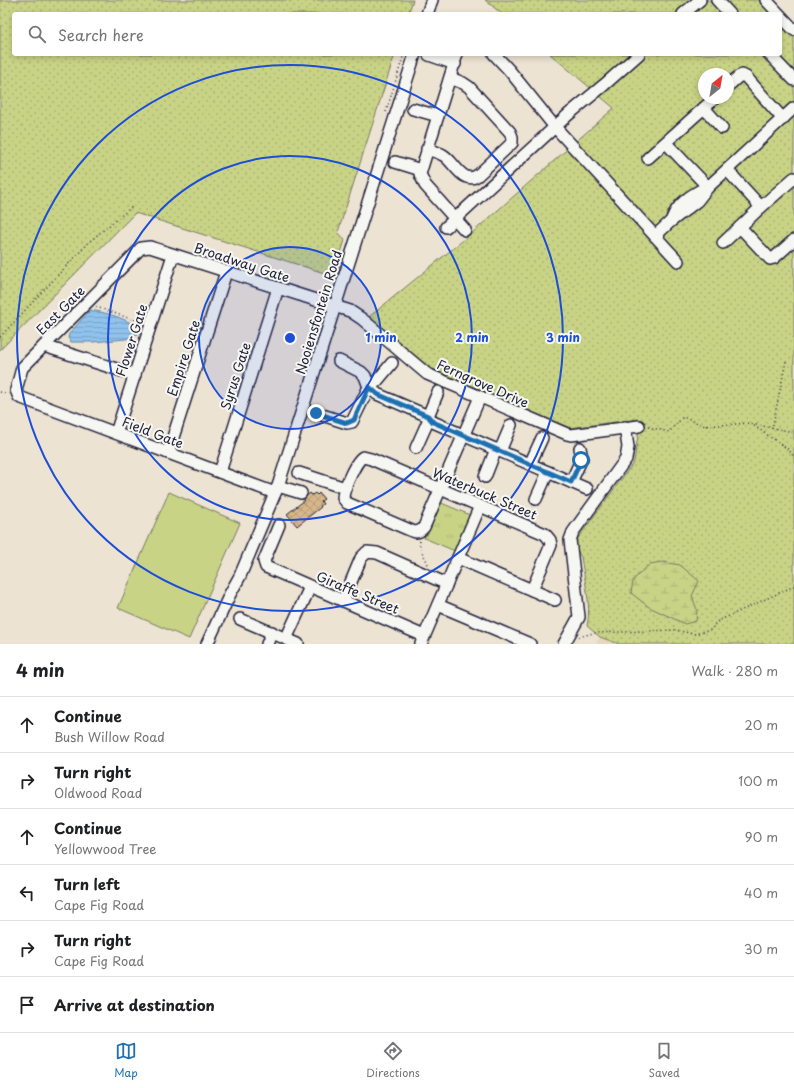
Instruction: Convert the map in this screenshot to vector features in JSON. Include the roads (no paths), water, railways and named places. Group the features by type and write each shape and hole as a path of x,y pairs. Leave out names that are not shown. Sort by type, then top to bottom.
{"street":[{"path":"428,12 432,0"},
{"path":"685,12 700,0"},
{"path":"717,0 728,12"},
{"path":"766,0 778,12"},
{"path":"782,16 794,30"},
{"name":"Nooiensfontein Road","path":"207,644 240,576 277,490 414,56"},
{"path":"436,56 456,59 420,170 422,182 450,223 465,230"},
{"path":"496,56 555,127 678,261"},
{"path":"450,223 555,127 637,56"},
{"path":"771,56 794,80"},
{"path":"734,81 742,75 746,77 783,119"},
{"path":"427,149 442,154 462,175 471,178 478,175 512,143 510,132 469,87 450,78"},
{"path":"648,158 708,104"},
{"path":"704,108 722,128"},
{"path":"655,236 670,222 698,201 708,187 794,108"},
{"path":"413,109 438,116"},
{"path":"666,143 708,187"},
{"path":"395,162 420,170"},
{"path":"727,170 762,207"},
{"path":"723,243 794,178"},
{"path":"740,227 770,259 774,258 794,240"},
{"name":"Broadway Gate","path":"141,248 150,248 335,306"},
{"name":"East Gate","path":"21,398 16,390 22,368 141,248"},
{"name":"Flower Gate","path":"116,433 173,255"},
{"name":"Empire Gate","path":"168,453 226,272"},
{"name":"Syrus Gate","path":"220,472 278,288"},
{"name":"Ferngrove Drive","path":"335,306 357,315 425,373 569,435 639,426"},
{"path":"44,346 135,375"},
{"path":"339,362 361,372 365,376 369,387 377,394 428,417 433,422 463,436 587,489"},
{"path":"316,413 347,423 351,422 354,420 369,387 377,381 392,363"},
{"path":"416,448 438,392"},
{"path":"299,473 345,488 343,498 347,503 412,531 419,531 424,527 480,397"},
{"name":"Field Gate","path":"21,398 220,472 277,490 300,493"},
{"path":"485,477 511,425"},
{"path":"564,644 579,618 570,540 573,532 626,459 628,447 625,427"},
{"path":"530,464 542,438"},
{"path":"571,482 582,458 580,448"},
{"name":"Waterbuck Street","path":"345,488 358,460 363,457 371,459 546,534 550,538 551,543 532,590"},
{"path":"536,499 548,472"},
{"path":"423,640 480,506"},
{"name":"Giraffe Street","path":"280,525 264,563 267,568 344,601 423,640"},
{"path":"344,601 362,558 368,552 377,553 447,584"},
{"path":"458,558 555,600"},
{"name":"Nooiensfontein Road","path":"215,644 234,596 240,576"},
{"path":"286,639 310,587"},
{"path":"438,605 518,642 530,644"},
{"path":"240,619 298,644"},
{"path":"267,644 272,632"}],"water":[{"path":"90,310 124,319 135,326 138,330 137,334 126,339 71,342 68,338 69,334"}]}
